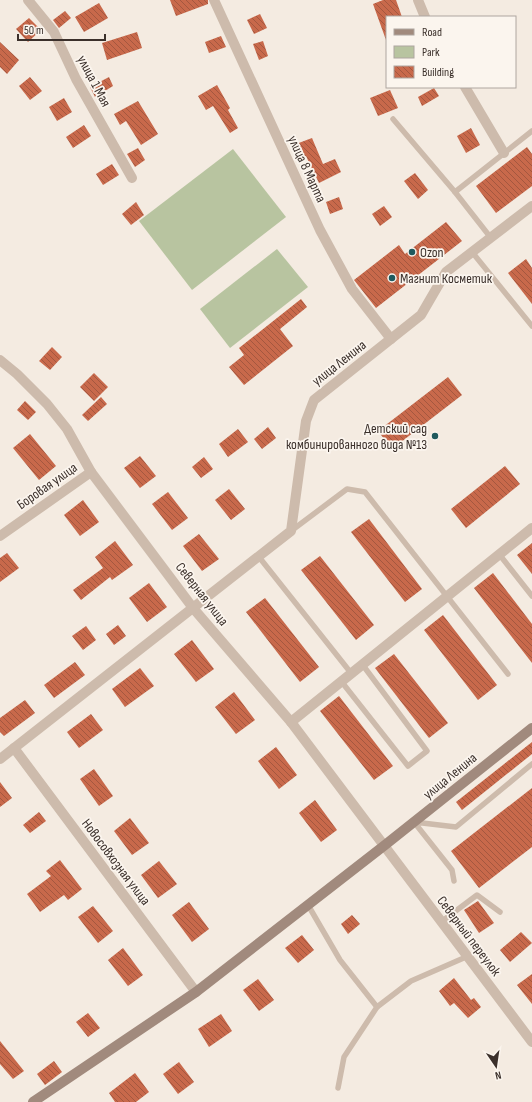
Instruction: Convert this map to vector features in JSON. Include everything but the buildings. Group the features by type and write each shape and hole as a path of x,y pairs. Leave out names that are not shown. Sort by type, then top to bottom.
{"street":[{"name":"улица 1 Мая","path":"28,0 54,32 76,80 132,178"},
{"name":"улица 8 Марта","path":"214,0 320,230 352,289 391,339"},
{"path":"418,0 426,16"},
{"path":"466,88 504,153"},
{"name":"улица Ленина","path":"292,531 306,422 314,400 422,315 446,272 532,206"},
{"name":"Северная улица","path":"0,360 17,374 47,404 67,429 91,472 193,608 290,722 385,845"},
{"name":"Боровая улица","path":"0,536 91,472"},
{"path":"290,722 446,595 532,528"},
{"path":"0,759 292,531"},
{"name":"улица Ленина","path":"385,845 532,728"},
{"name":"Новосовхозная улица","path":"14,748 196,992"},
{"path":"34,1102 196,992 385,845"},
{"name":"Северный переулок","path":"385,845 466,957 532,1042"}],"lane":[{"path":"393,118 455,192 491,238"},
{"path":"455,192 532,131"},
{"path":"472,252 532,326"},
{"path":"292,531 347,489 365,492 508,674"},
{"path":"499,554 532,596"},
{"path":"259,556 351,673"},
{"path":"341,681 408,766 427,751 362,664"},
{"path":"414,822 456,827 532,764"},
{"path":"414,822 452,870 454,881"},
{"path":"440,922 477,895 500,912"},
{"path":"308,905 340,960 377,1007"},
{"path":"338,1088 344,1057 377,1007 411,981 466,957"}],"green space":[{"path":"233,149 286,217 192,290 139,221"},
{"path":"277,249 308,287 230,348 200,309"}],"place":[{"name":"Ozon","path":"412,252"},
{"name":"Магнит Косметик","path":"392,278"},
{"name":"Детский сад комбинированного вида №13","path":"435,436"}]}
